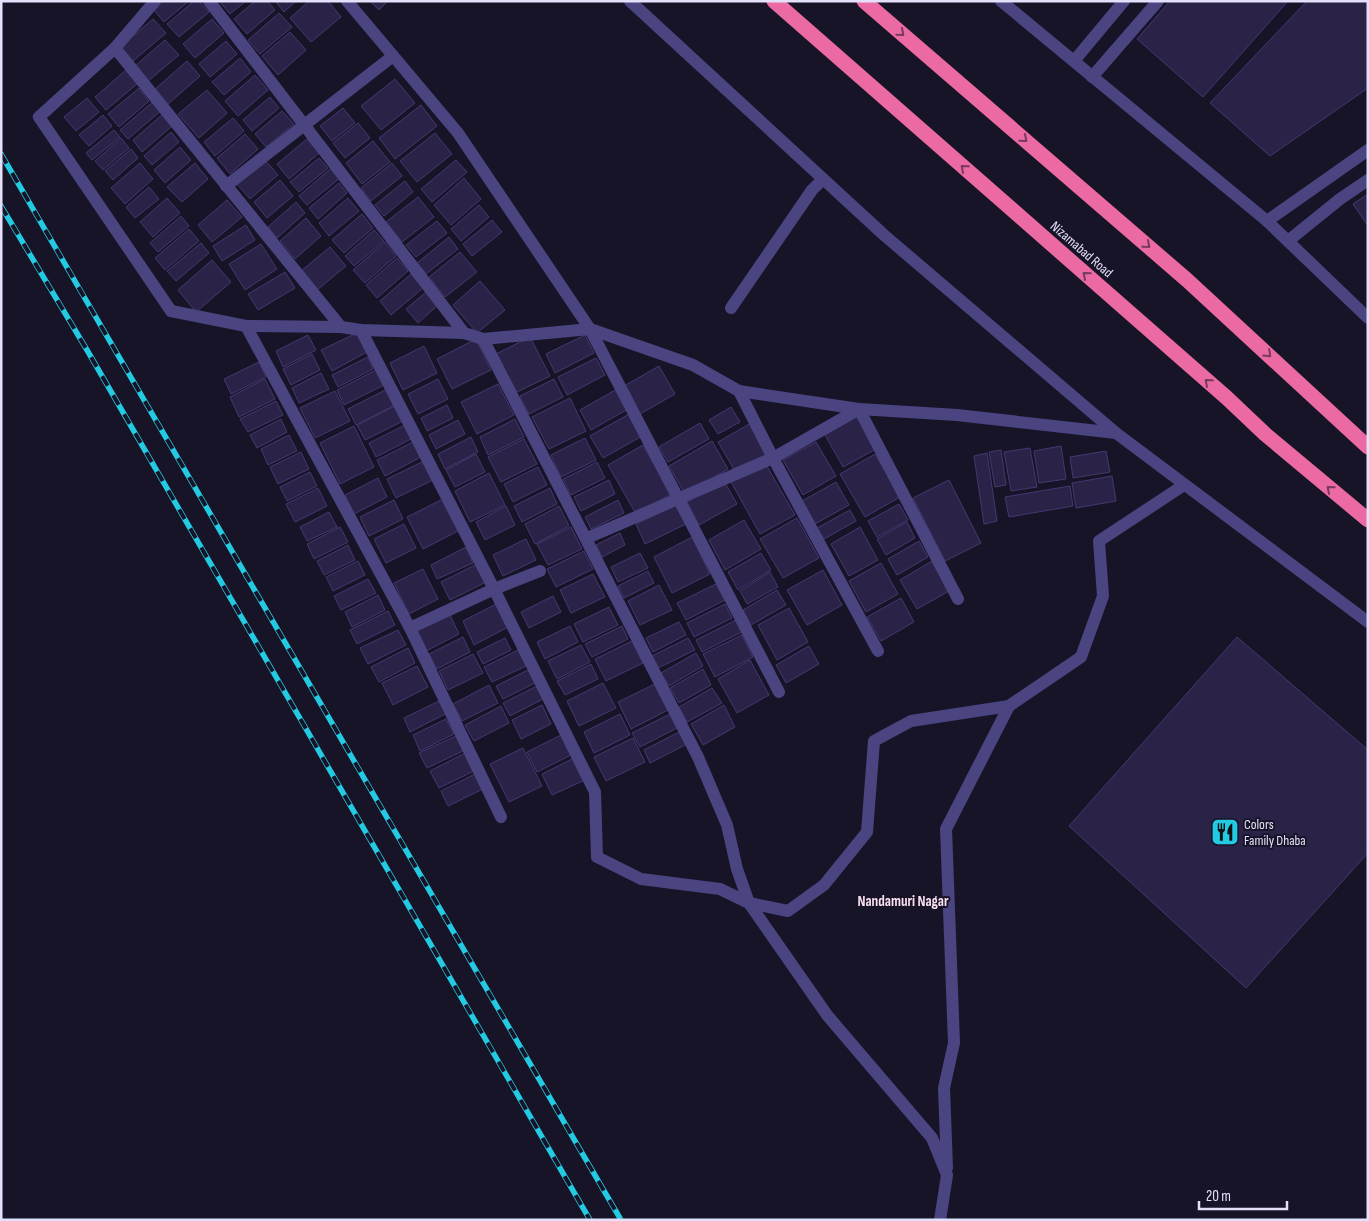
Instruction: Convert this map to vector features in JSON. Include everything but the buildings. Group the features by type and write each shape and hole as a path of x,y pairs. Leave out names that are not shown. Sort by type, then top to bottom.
{"highway":[{"name":"Nizamabad Road","path":"774,1 1227,398 1264,434 1368,520"},
{"path":"864,1 1187,280 1368,447"}],"street":[{"path":"155,1 115,48 39,117 171,312 246,326 340,327 361,330 464,333 483,338 590,329 693,365 739,391 859,409 957,415 1116,433"},
{"path":"209,1 464,333"},
{"path":"347,1 458,133 590,329 779,692"},
{"path":"630,1 884,235 1116,433 1368,622"},
{"path":"1074,62 1124,1"},
{"path":"1092,76 1158,1"},
{"path":"1002,2 1267,221 1368,318"},
{"path":"115,48 340,327"},
{"path":"226,186 393,56"},
{"path":"1267,221 1368,150"},
{"path":"731,308 812,190 822,179"},
{"path":"1288,241 1340,199 1368,180"},
{"path":"246,326 410,628 501,817"},
{"path":"361,330 494,589 595,792 597,857 641,879 720,889 750,903 788,911 824,885 867,832 874,741 911,721 1009,706 1080,657 1104,596 1099,541 1184,485"},
{"path":"483,338 698,757 726,825 737,869 750,903 827,1015 932,1138 947,1175"},
{"path":"739,391 773,458 878,650"},
{"path":"587,538 680,500 773,458 859,409"},
{"path":"859,409 958,599"},
{"path":"410,628 494,589 540,571"},
{"path":"940,1220 947,1175 944,1088 954,1043 946,829 1009,706"}],"railway":[{"path":"1,154 621,1220"},
{"path":"1,206 87,350 590,1220"}],"place":[{"name":"Colors Family Dhaba","path":"1225,832"}],"district":[{"name":"Nandamuri Nagar","path":"903,901"}]}
